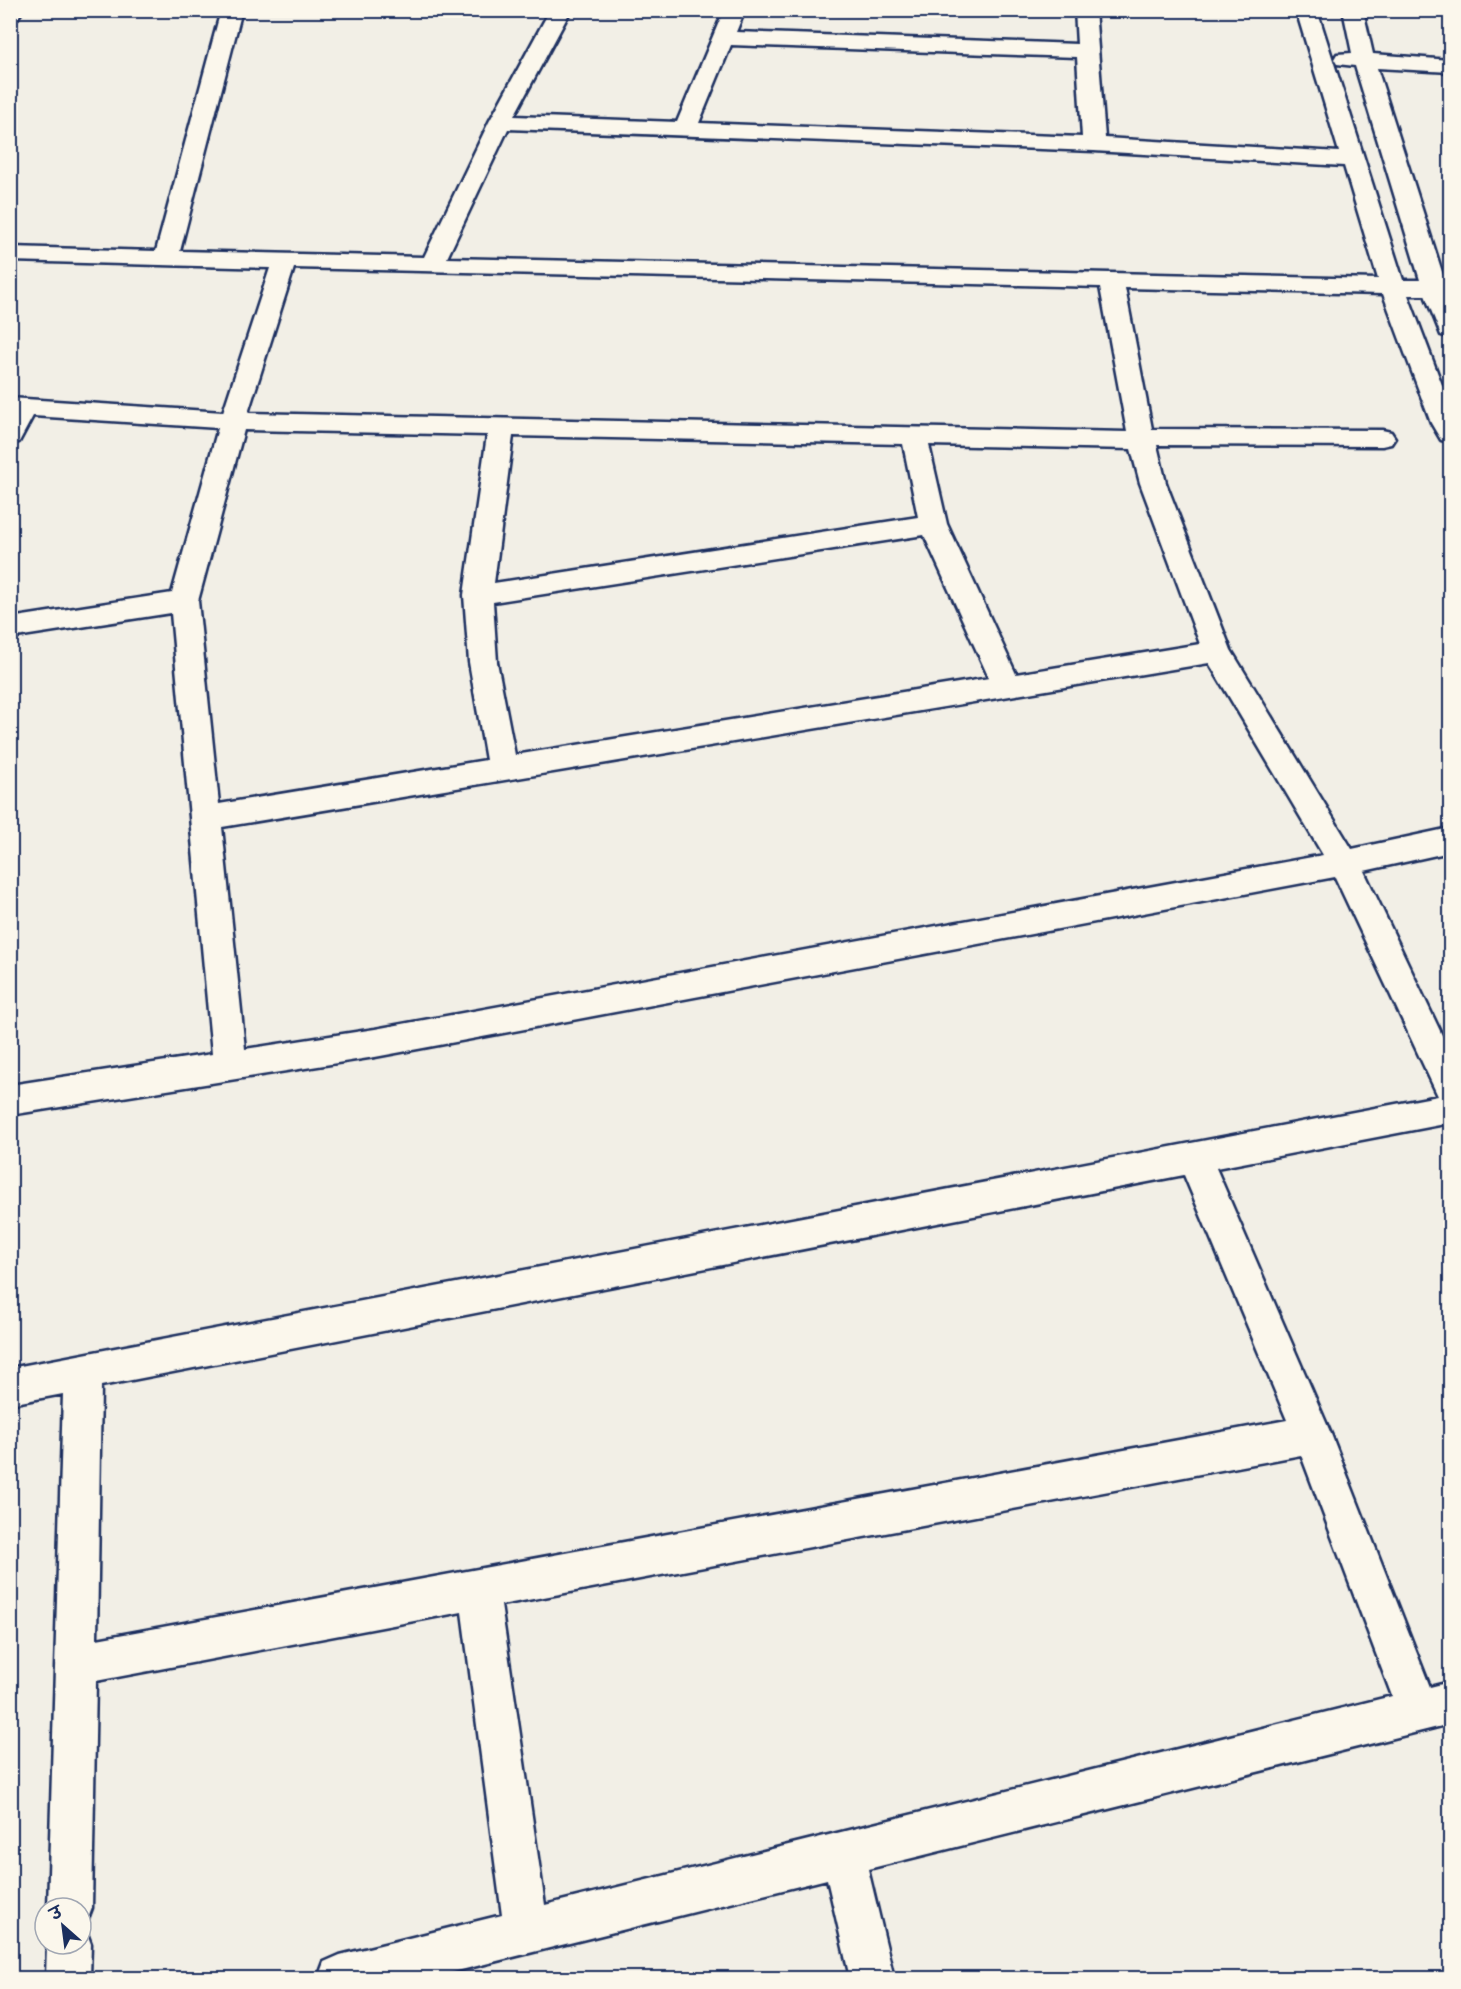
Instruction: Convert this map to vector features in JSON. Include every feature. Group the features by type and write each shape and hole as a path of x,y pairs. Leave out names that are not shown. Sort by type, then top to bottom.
{"street":[{"path":"10,15 12,10"},
{"path":"166,258 232,10"},
{"path":"432,265 500,122 561,10"},
{"path":"685,129 735,10"},
{"path":"1085,10 1094,144"},
{"path":"1306,10 1393,288 1443,423 1450,434"},
{"path":"1353,10 1364,61 1450,330"},
{"path":"724,38 1088,51"},
{"path":"1320,56 1450,66"},
{"path":"500,122 1094,144 1354,160"},
{"path":"10,254 1435,288"},
{"path":"230,1066 184,601 233,421 284,261"},
{"path":"1111,280 1134,407 1153,483 1217,651 1344,863 1450,1086"},
{"path":"10,436 17,406 233,421 1142,441 1151,437 1382,438"},
{"path":"501,426 478,595 483,662 503,770"},
{"path":"914,436 933,524 1007,686"},
{"path":"478,595 933,524"},
{"path":"10,628 184,601"},
{"path":"205,818 1217,651"},
{"path":"10,1100 375,1044 1344,863 1450,840"},
{"path":"10,1386 1450,1108"},
{"path":"340,1978 1435,1707 1312,1434 1194,1158"},
{"path":"70,1896 82,1372"},
{"path":"75,1664 1312,1434"},
{"path":"479,1590 527,1932"},
{"path":"843,1854 872,1978"},
{"path":"68,1978 69,1956"}]}
